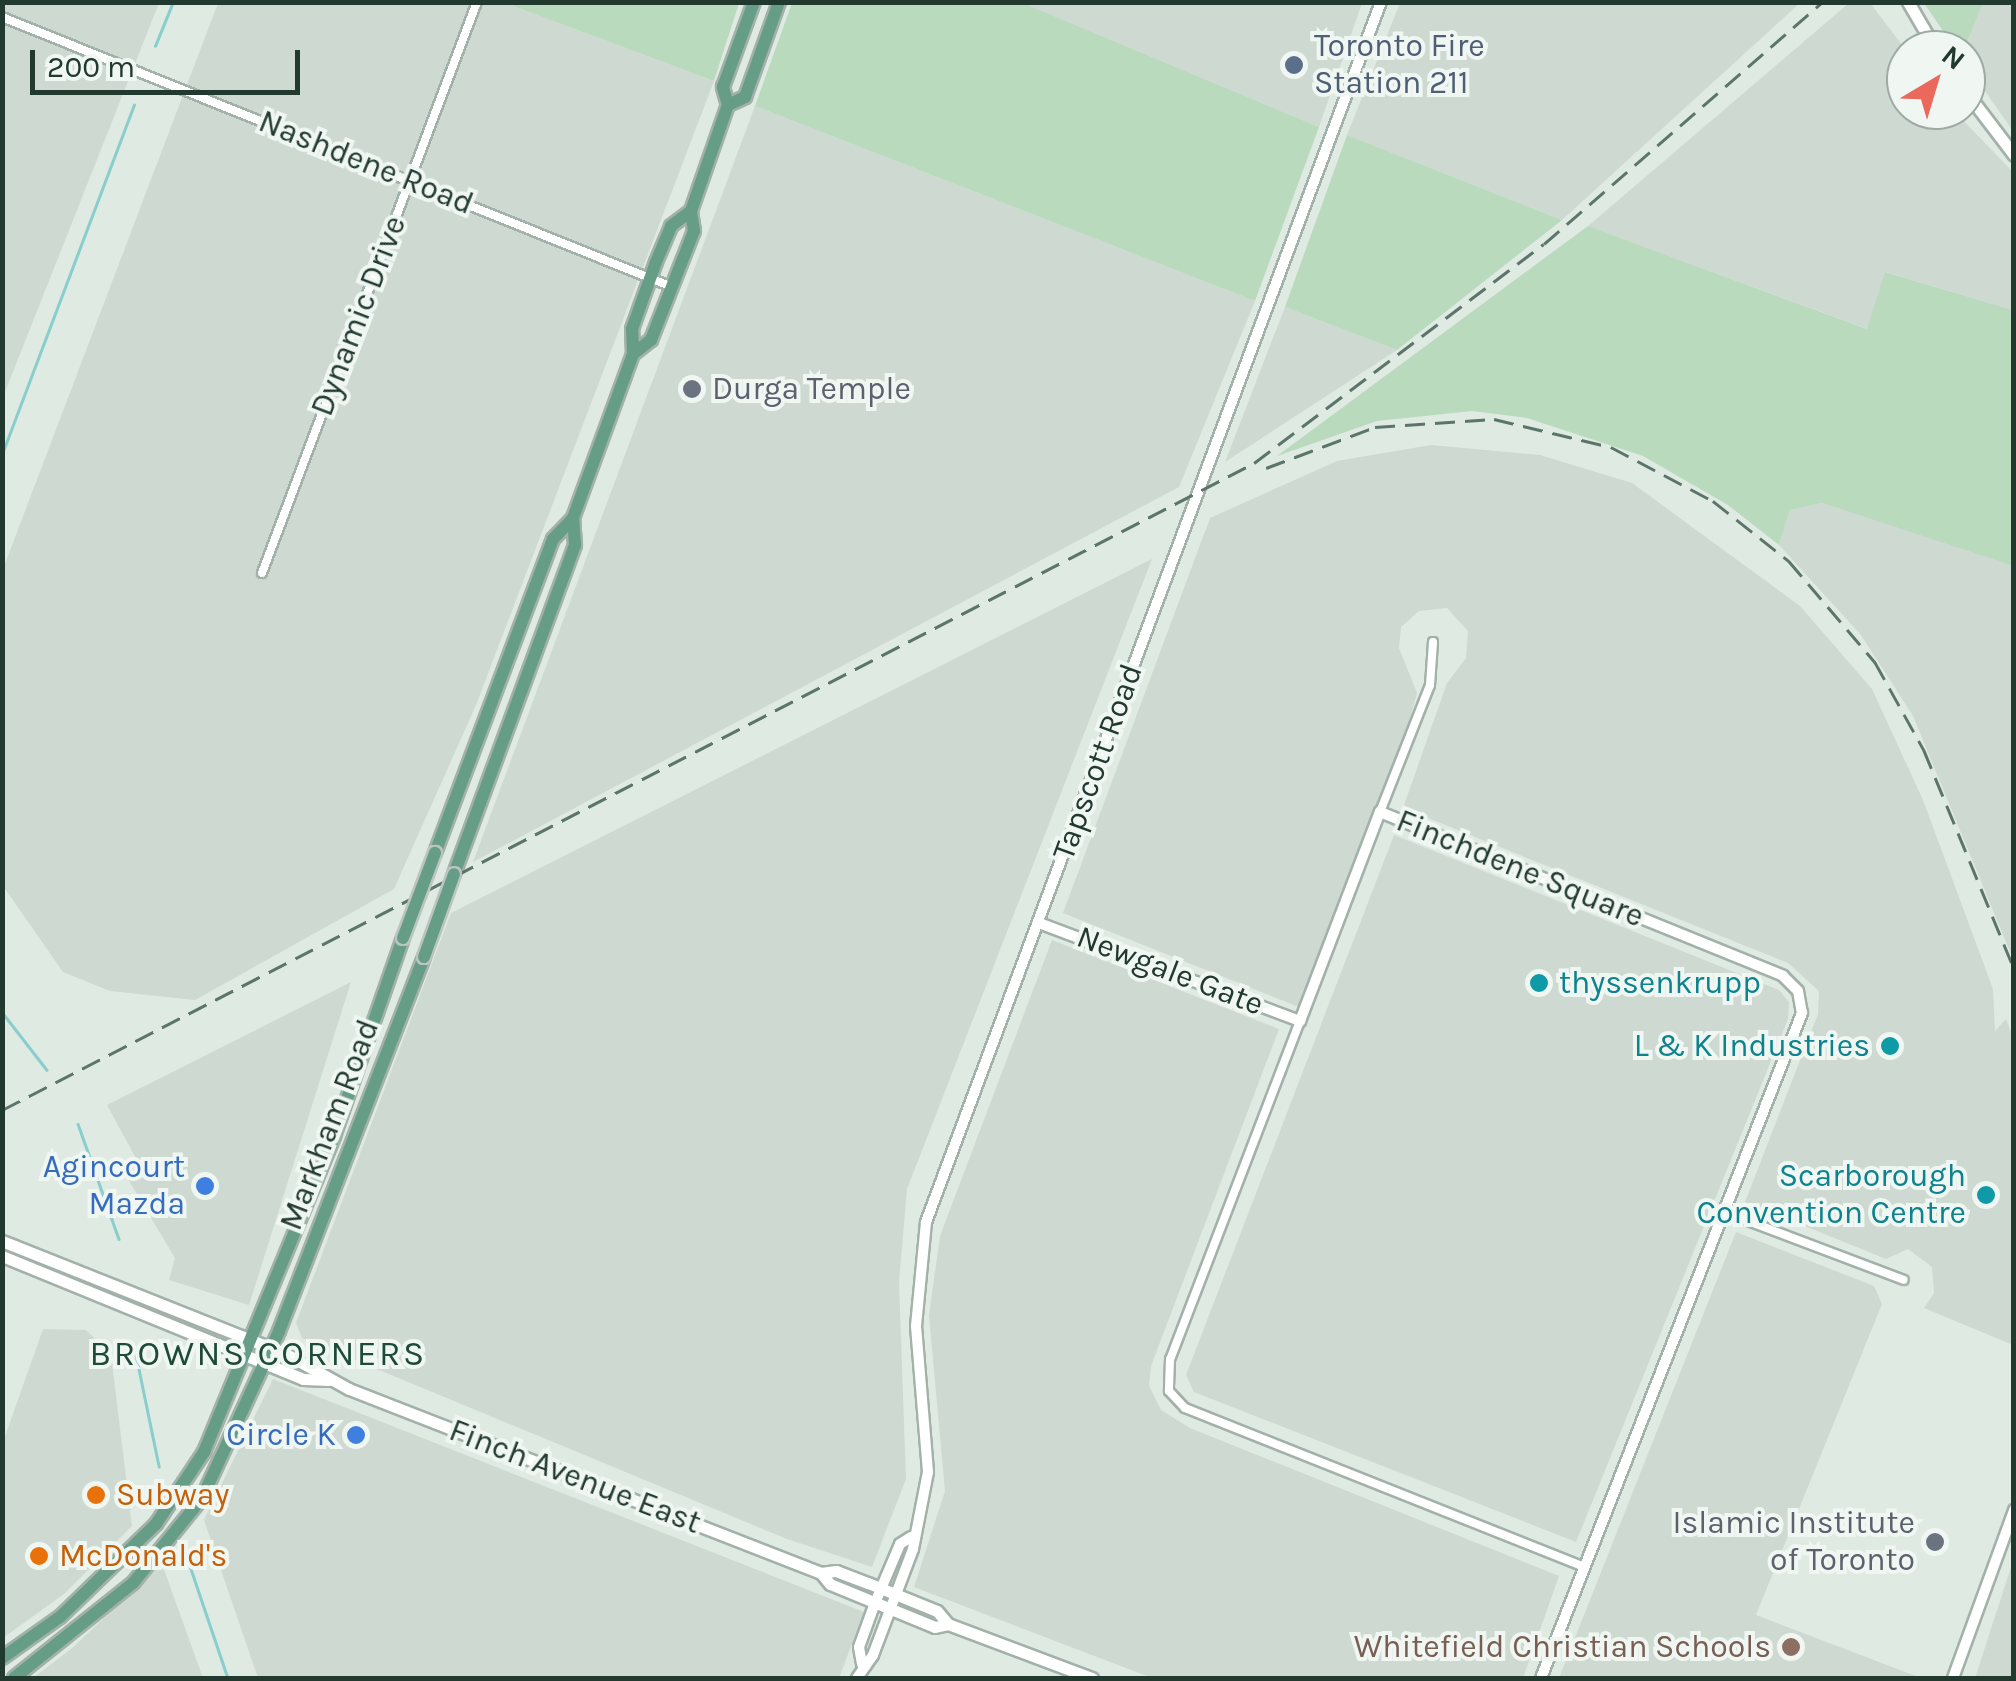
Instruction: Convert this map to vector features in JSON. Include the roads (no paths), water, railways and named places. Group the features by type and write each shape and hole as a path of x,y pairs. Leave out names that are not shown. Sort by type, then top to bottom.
{"main road":[{"name":"Markham Road","path":"633,354 651,340 694,232 692,211 728,104 723,87 754,2"},
{"name":"Markham Road","path":"728,104 745,97 780,2"},
{"path":"1895,2 1909,8 1923,30"},
{"path":"1986,118 2014,155"},
{"name":"Markham Road","path":"2,1658 60,1617 156,1524 204,1452 334,1136 403,938 553,539 572,518 633,354 632,330 650,278 671,226 692,211"},
{"name":"Markham Road","path":"14,1678 133,1584 174,1538 227,1452 272,1348 424,957 575,545 572,518"},
{"name":"Finch Avenue East","path":"2,1241 272,1348 328,1380 821,1573 836,1571 881,1588 937,1612 948,1624 1092,1678"},
{"name":"Finch Avenue East","path":"2,1256 264,1364 303,1378 328,1380"},
{"name":"Finch Avenue East","path":"821,1573 830,1584 890,1609 935,1627 948,1624"}],"street":[{"name":"Dynamic Drive","path":"262,573 478,2"},
{"name":"Tapscott Road","path":"862,1664 873,1655 896,1595 928,1472 916,1326 926,1222 1381,2"},
{"name":"Nashdene Road","path":"2,18 672,287"},
{"path":"1380,812 1433,673 1434,642"},
{"name":"Finchdene Square","path":"1541,1678 1585,1567 1802,1014 1788,978 1380,812 1170,1358 1169,1390 1185,1408 1585,1567"},
{"name":"Newgale Gate","path":"1039,923 1300,1021"},
{"path":"1724,1212 1904,1280"},
{"path":"1953,1678 2014,1510"},
{"name":"Tapscott Road","path":"857,1678 862,1664 860,1647 875,1602 900,1544 911,1537"}],"waterway":[{"path":"155,46 173,2"},
{"path":"2,454 134,105"},
{"path":"2,1012 47,1070"},
{"path":"78,1124 119,1239"},
{"path":"134,1345 159,1466"},
{"path":"189,1563 228,1678"}],"railway":[{"path":"2,1110 1254,463 1544,244 1822,2"},
{"path":"1266,468 1375,427 1494,419 1611,447 1713,501 1789,561 1875,662 1924,750 2014,968"}],"place":[{"name":"Toronto Fire Station 211","path":"1294,65"},
{"name":"Durga Temple","path":"692,389"},
{"name":"thyssenkrupp","path":"1539,983"},
{"name":"L & K Industries","path":"1890,1046"},
{"name":"Agincourt Mazda","path":"205,1186"},
{"name":"Scarborough Convention Centre","path":"1986,1195"},
{"name":"Circle K","path":"356,1435"},
{"name":"Subway","path":"96,1495"},
{"name":"Islamic Institute of Toronto","path":"1935,1542"},
{"name":"McDonald's","path":"39,1556"},
{"name":"Whitefield Christian Schools","path":"1791,1647"}],"district":[{"name":"BROWNS CORNERS","path":"258,1354"}]}
